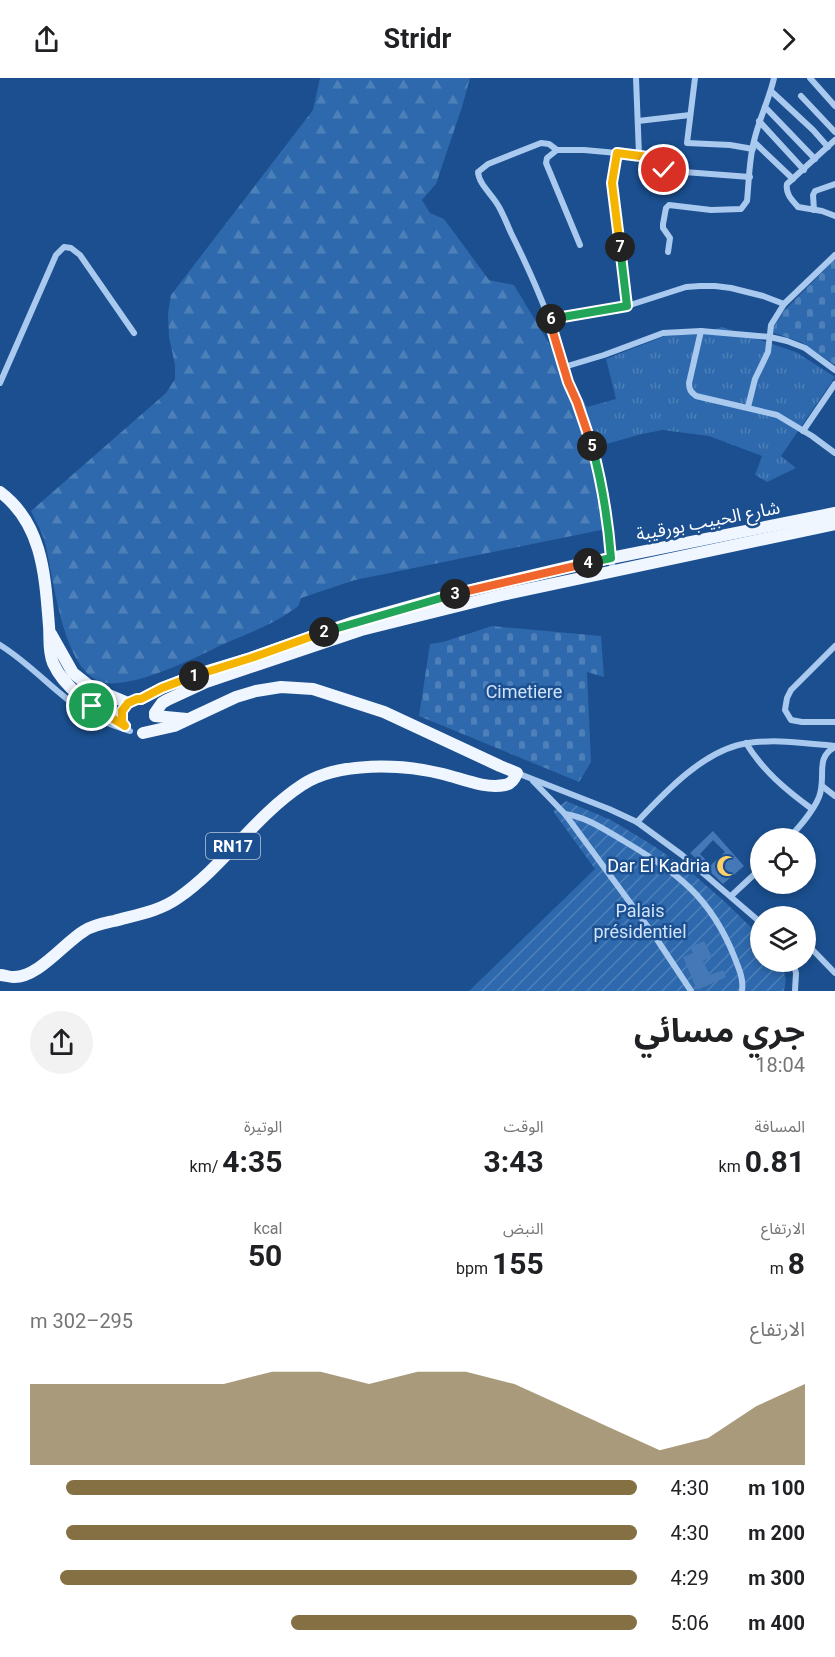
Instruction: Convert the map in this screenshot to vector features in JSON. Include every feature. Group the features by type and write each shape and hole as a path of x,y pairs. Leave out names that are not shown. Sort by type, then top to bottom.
{"main road":[{"path":"0,492 21,514 33,535 43,564 50,630 46,670 83,699 133,730 174,726 236,697 256,691 281,687 313,689 384,712 517,773"},
{"name":"شارع الحبيب بورقيبة","path":"135,701 198,674 354,622 450,595 611,558 835,513"},
{"name":"شارع الحبيب بورقيبة","path":"155,714 162,703 206,682 361,630 460,605 835,524"},
{"path":"50,630 73,673 92,688 150,704 155,714 152,726 133,730 122,722 122,711 135,701"},
{"path":"155,714 187,719"},
{"path":"480,784 492,776 500,766"},
{"name":"RN17","path":"0,975 23,976 44,964 87,928 165,906 203,878 262,817 286,796 318,777 354,768 396,767 440,773 480,784 505,785 510,783 517,773"}],"street":[{"path":"636,78 639,155"},
{"path":"695,78 687,143 753,145 793,179"},
{"path":"668,252 670,238 663,224 667,206 711,210 741,209 747,201 753,145 774,78"},
{"path":"810,78 835,106"},
{"path":"771,91 828,147"},
{"path":"801,96 835,132"},
{"path":"765,107 815,159"},
{"path":"638,121 690,115"},
{"path":"759,121 804,170"},
{"path":"835,140 787,184 786,190 798,207 835,216"},
{"path":"613,571 605,510 596,460 588,432 568,382 549,319 525,262 492,195 480,181 478,172 488,164 541,143 549,144 557,150 639,155 651,159 658,170 750,177"},
{"path":"557,150 547,158 546,163 580,245"},
{"path":"617,153 612,195 627,306"},
{"path":"814,210 815,191 835,184"},
{"path":"0,383 56,255 64,247 71,248 80,255 134,333"},
{"path":"748,407 755,379 768,352 771,325 784,304 835,255"},
{"path":"549,319 627,306 686,287 715,286 748,292 784,304"},
{"path":"564,367 663,333 701,332 770,337 797,344 835,370"},
{"path":"701,332 689,383 691,392 696,396 777,415 835,453"},
{"path":"803,431 835,384"},
{"path":"0,645 16,656 46,670 68,700 88,714 108,724 133,730"},
{"path":"835,646 791,690 785,710 791,720 835,722"},
{"path":"637,822 659,798 692,771 731,747 746,743 780,741 835,746"},
{"path":"746,743 760,764 784,788 812,809"},
{"path":"797,828 819,798 823,759 825,754 835,746"},
{"path":"517,773 637,822 682,855 750,913"},
{"path":"531,778 565,814 656,938 691,991"},
{"path":"822,786 835,795"},
{"path":"565,814 585,819 642,851 685,882 701,898 726,936 742,977 742,991"},
{"path":"731,897 750,878"},
{"path":"816,954 835,973"},
{"path":"795,991 796,972"}],"green space":[{"path":"320,78 470,78 436,184 422,200 430,213 444,219 489,280 514,285 587,407 606,529 355,580 301,598 297,607 279,619 178,665 132,681 106,683 91,677 79,663 70,644 56,599 44,539 31,511 166,393 175,379 175,365 169,337 168,313 171,295 313,110"},
{"path":"835,259 835,365 801,342 771,332 783,312"},
{"path":"722,327 796,352 835,377 781,456 796,468 767,482 755,475 762,456 709,436 662,430 593,448 587,407 616,399 606,359 665,336 698,334"},
{"name":"Cimetiere","path":"492,626 601,636 604,677 587,672 591,762 579,782 419,716 430,644"},
{"name":"Palais présidentiel","path":"566,801 611,820 692,873 750,926 750,972 784,972 786,979 784,991 469,991 595,869 553,811"}],"building":[{"path":"713,831 744,866 723,884 690,853","holes":["713,840 725,852 711,865 700,854"]},
{"path":"704,941 712,957 703,961 710,975 723,970 726,977 697,990 683,957 693,953 690,947"}],"place":[{"name":"Dar El Kadria","path":"727,866"}],"route":[{"path":"92,706 125,726 122,722 122,711 132,700 141,699 198,674 354,622 450,595 611,558 609,532 596,460 588,432 568,382 549,319 627,306 612,195 617,153 648,157 653,161 656,169 664,170"}]}
